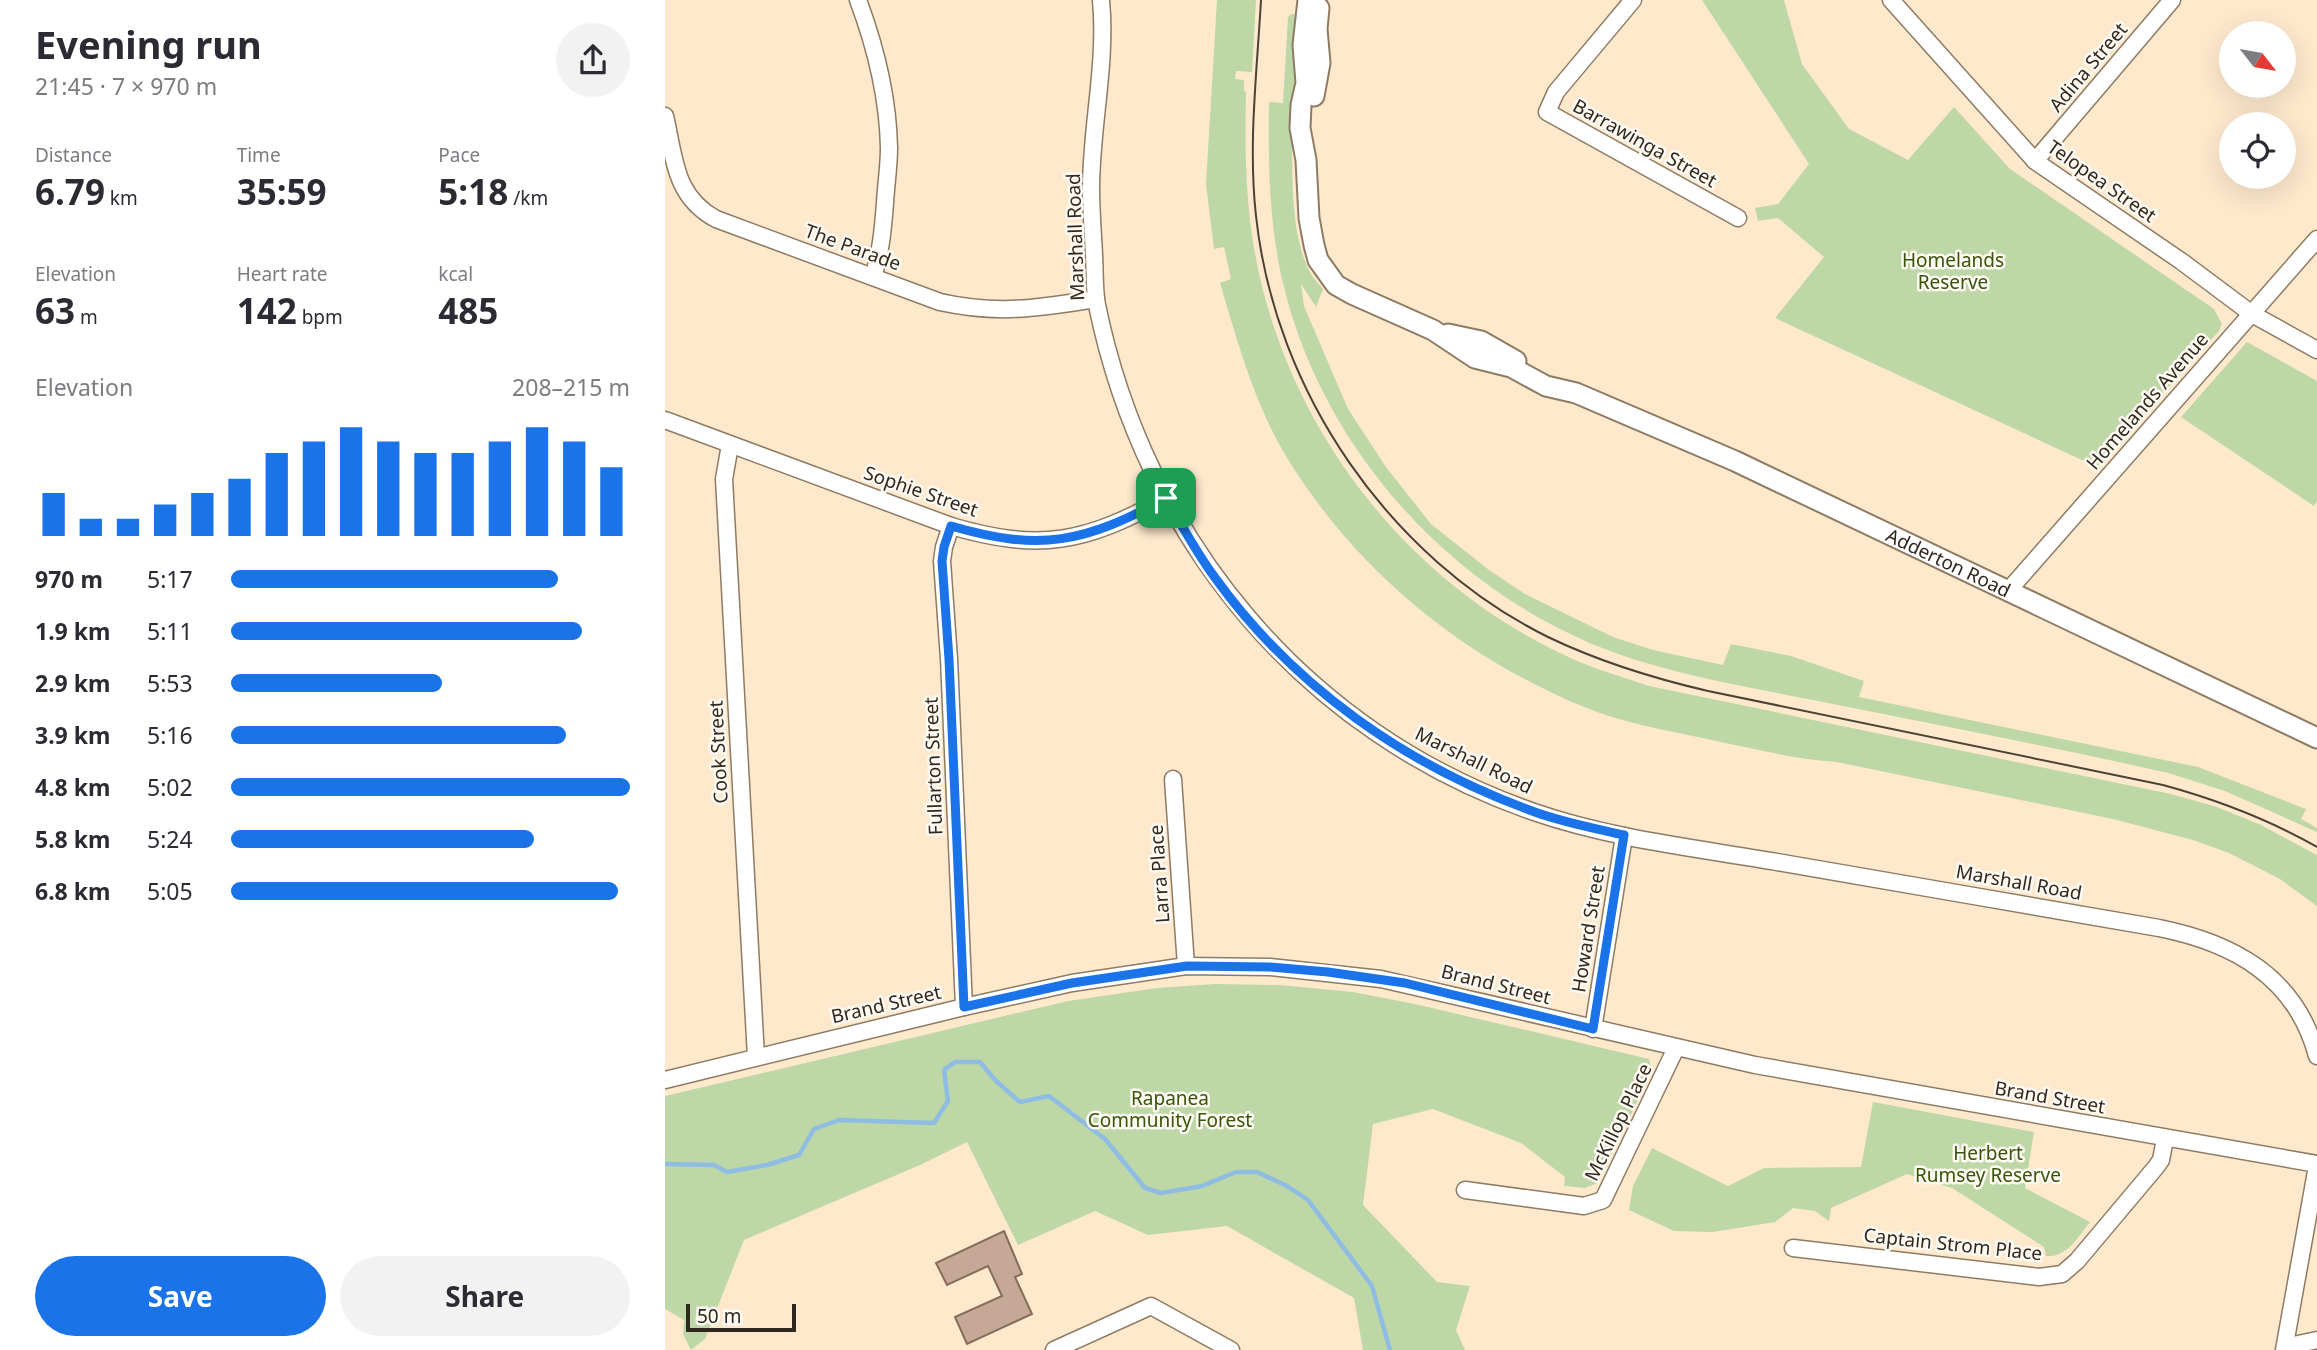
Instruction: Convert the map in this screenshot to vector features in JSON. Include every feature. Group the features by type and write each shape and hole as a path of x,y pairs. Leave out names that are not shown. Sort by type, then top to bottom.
{"main road":[{"name":"Adderton Road","path":"1308,0 1303,45 1306,83 1300,121 1307,160 1309,218 1318,260 1336,285 1433,330 1481,341 1509,358 1549,373 1576,393 1735,461 2317,738"},
{"name":"Adderton Road","path":"1307,160 1320,63 1317,22 1321,0"}],"street":[{"path":"858,0 874,43 888,123 889,150 881,253 873,278"},
{"name":"Marshall Road","path":"1101,0 1102,59 1091,188 1096,299 1108,350 1126,406 1166,498 1216,579 1262,635 1299,673 1347,713 1418,759 1496,797 1534,812 1624,835 2195,935 2240,955 2273,980 2297,1010 2309,1032 2317,1056"},
{"name":"Barrawinga Street","path":"1633,0 1556,92 1547,111 1738,218"},
{"name":"Telopea Street","path":"1891,0 2035,161 2181,261 2252,314 2317,350"},
{"name":"Adina Street","path":"2035,161 2172,0"},
{"name":"The Parade","path":"665,116 681,185 695,205 716,219 940,302 986,310 1033,309 1096,299"},
{"name":"Homelands Avenue","path":"2008,591 2317,239"},
{"name":"Sophie Street","path":"665,420 951,526 1009,540 1053,540 1104,529 1166,498"},
{"name":"Cook Street","path":"730,445 724,479 756,1056"},
{"name":"Fullarton Street","path":"951,526 942,561 949,659 964,1007"},
{"name":"Larra Place","path":"1173,779 1187,966"},
{"name":"Howard Street","path":"1593,1029 1624,835"},
{"name":"Brand Street","path":"665,1080 756,1056 1072,983 1187,966 1270,967 1381,979 1755,1065 2317,1165"},
{"name":"McKillop Place","path":"1465,1189 1584,1206 1603,1200 1676,1048"},
{"name":"Captain Strom Place","path":"1793,1248 2039,1277 2062,1274 2077,1261 2156,1167 2161,1160 2165,1139"},
{"path":"2317,1165 2284,1348 2317,1340"},
{"path":"1054,1350 1151,1306 1231,1350"}],"green space":[{"path":"1217,0 1256,0 1252,72 1236,71 1235,79 1244,80 1246,92 1246,163 1252,235 1266,301 1288,365 1318,425 1354,482 1397,533 1446,580 1501,620 1560,653 1649,686 2171,794 2217,807 2261,825 2317,855 2317,906 2280,879 2229,853 2193,840 2113,819 1837,762 1756,749 1645,726 1599,713 1540,687 1498,664 1458,639 1421,610 1385,579 1352,545 1294,469 1259,402 1242,355 1220,283 1231,279 1224,247 1214,249 1206,184"},
{"name":"Homelands Reserve","path":"1702,0 1784,0 1802,64 1849,129 1908,160 1954,107 2010,169 2214,309 2222,324 2219,331 2097,467 1775,318 1824,257 1778,218 1758,221 1755,208 1778,204 1809,164"},
{"path":"1291,14 1300,14 1292,147 1295,218 1301,248 1310,272 1323,289 1316,307 1301,284 1304,306 1348,409 1386,467 1431,524 1489,570 1525,594 1613,637 1653,650 1723,665 1731,644 1791,656 1864,681 1859,697 2198,767 2306,809 2301,819 2317,828 2317,832 2225,791 2168,773 1723,682 1633,659 1572,635 1515,603 1461,564 1413,519 1370,468 1334,413 1305,353 1285,291 1271,198 1269,102 1283,103 1288,17"},
{"path":"2247,342 2317,381 2317,501 2314,506 2181,417"},
{"name":"Rapanea Community Forest","path":"1215,984 1280,985 1353,992 1415,1004 1649,1059 1652,1071 1598,1183 1585,1188 1564,1186 1565,1177 1521,1143 1433,1109 1373,1124 1363,1205 1437,1282 1470,1286 1456,1330 1465,1350 1363,1350 1354,1298 1227,1226 1148,1235 1095,1211 1018,1245 967,1142 920,1165 744,1240 705,1339 691,1350 683,1334 684,1320 665,1309 665,1096 1068,1001 1157,988"},
{"name":"Herbert Rumsey Reserve","path":"1873,1102 2034,1132 2025,1188 2090,1222 2066,1250 2060,1254 2046,1256 2044,1247 1952,1188 1907,1174 1831,1208 1829,1221 1815,1211 1793,1208 1775,1222 1713,1232 1674,1231 1629,1210 1633,1186 1652,1148 1728,1186 1764,1168 1861,1167"}],"building":[{"path":"1004,1231 1022,1274 1015,1277 1032,1314 967,1344 955,1317 1002,1296 988,1266 947,1285 936,1263"}],"waterway":[{"path":"665,1164 714,1165 727,1172 767,1165 799,1155 814,1129 839,1120 934,1123 948,1101 944,1070 955,1062 980,1062 996,1081 1020,1102 1049,1096 1105,1139 1145,1188 1161,1193 1202,1186 1236,1172 1257,1172 1287,1186 1308,1200 1372,1286 1390,1350"}],"tram line":[{"path":"1261,0 1254,108 1256,216 1267,281 1287,345 1315,406 1349,463 1391,515 1438,563 1491,603 1548,637 1587,654 1667,681 2163,785 2242,811 2317,847"}],"route":[{"path":"1166,498 1216,579 1262,635 1299,673 1347,713 1418,759 1496,797 1534,812 1624,835 1593,1029 1405,983 1270,967 1187,966 1072,983 964,1007 949,659 942,561 951,526 1009,540 1053,540 1104,529 1166,498"}]}
